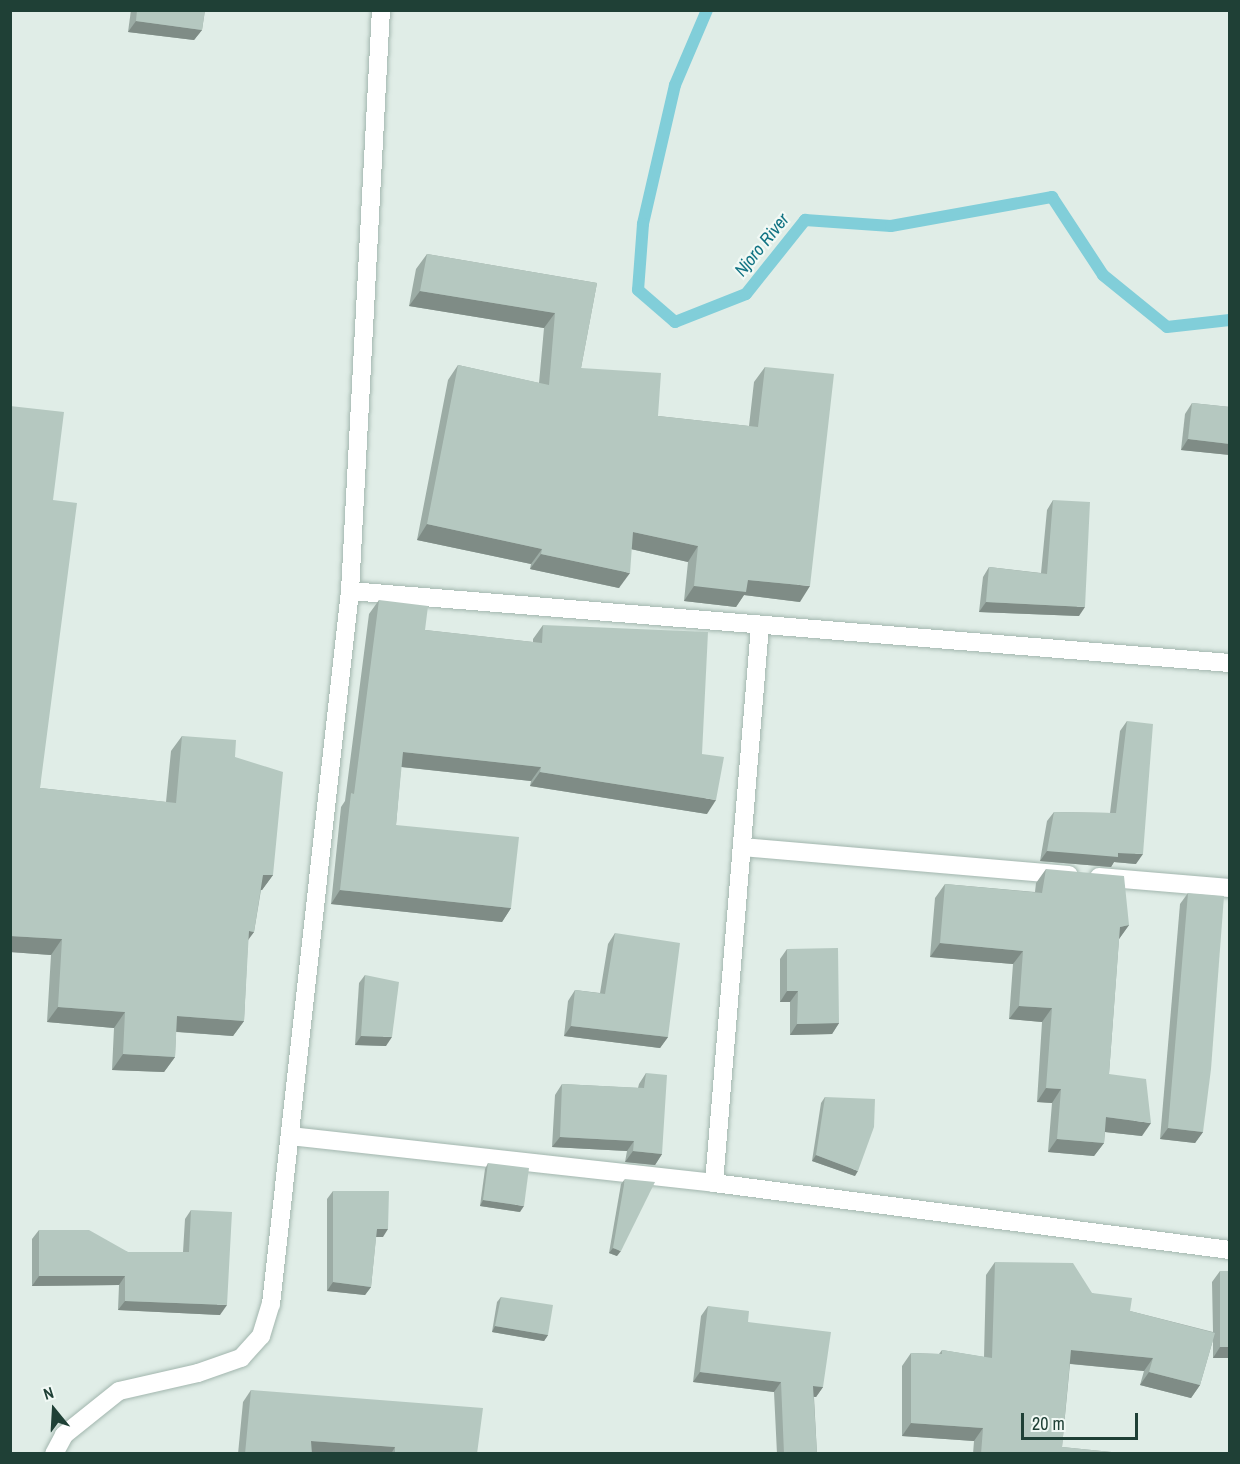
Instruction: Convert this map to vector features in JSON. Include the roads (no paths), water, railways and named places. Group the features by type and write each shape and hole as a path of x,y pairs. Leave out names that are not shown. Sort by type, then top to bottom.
{"street":[{"path":"54,1454 64,1435 119,1391 198,1373 241,1358 261,1336 272,1304 350,591 381,10"},
{"path":"350,591 1230,663"},
{"path":"714,1183 760,626"},
{"path":"741,847 1230,888"},
{"path":"290,1136 714,1183 1230,1250"}],"waterway":[{"name":"Njoro River","path":"707,10 675,85 643,224 638,290 675,322 746,294 805,220 891,226 1052,197 1103,275 1167,327 1230,320"}]}
